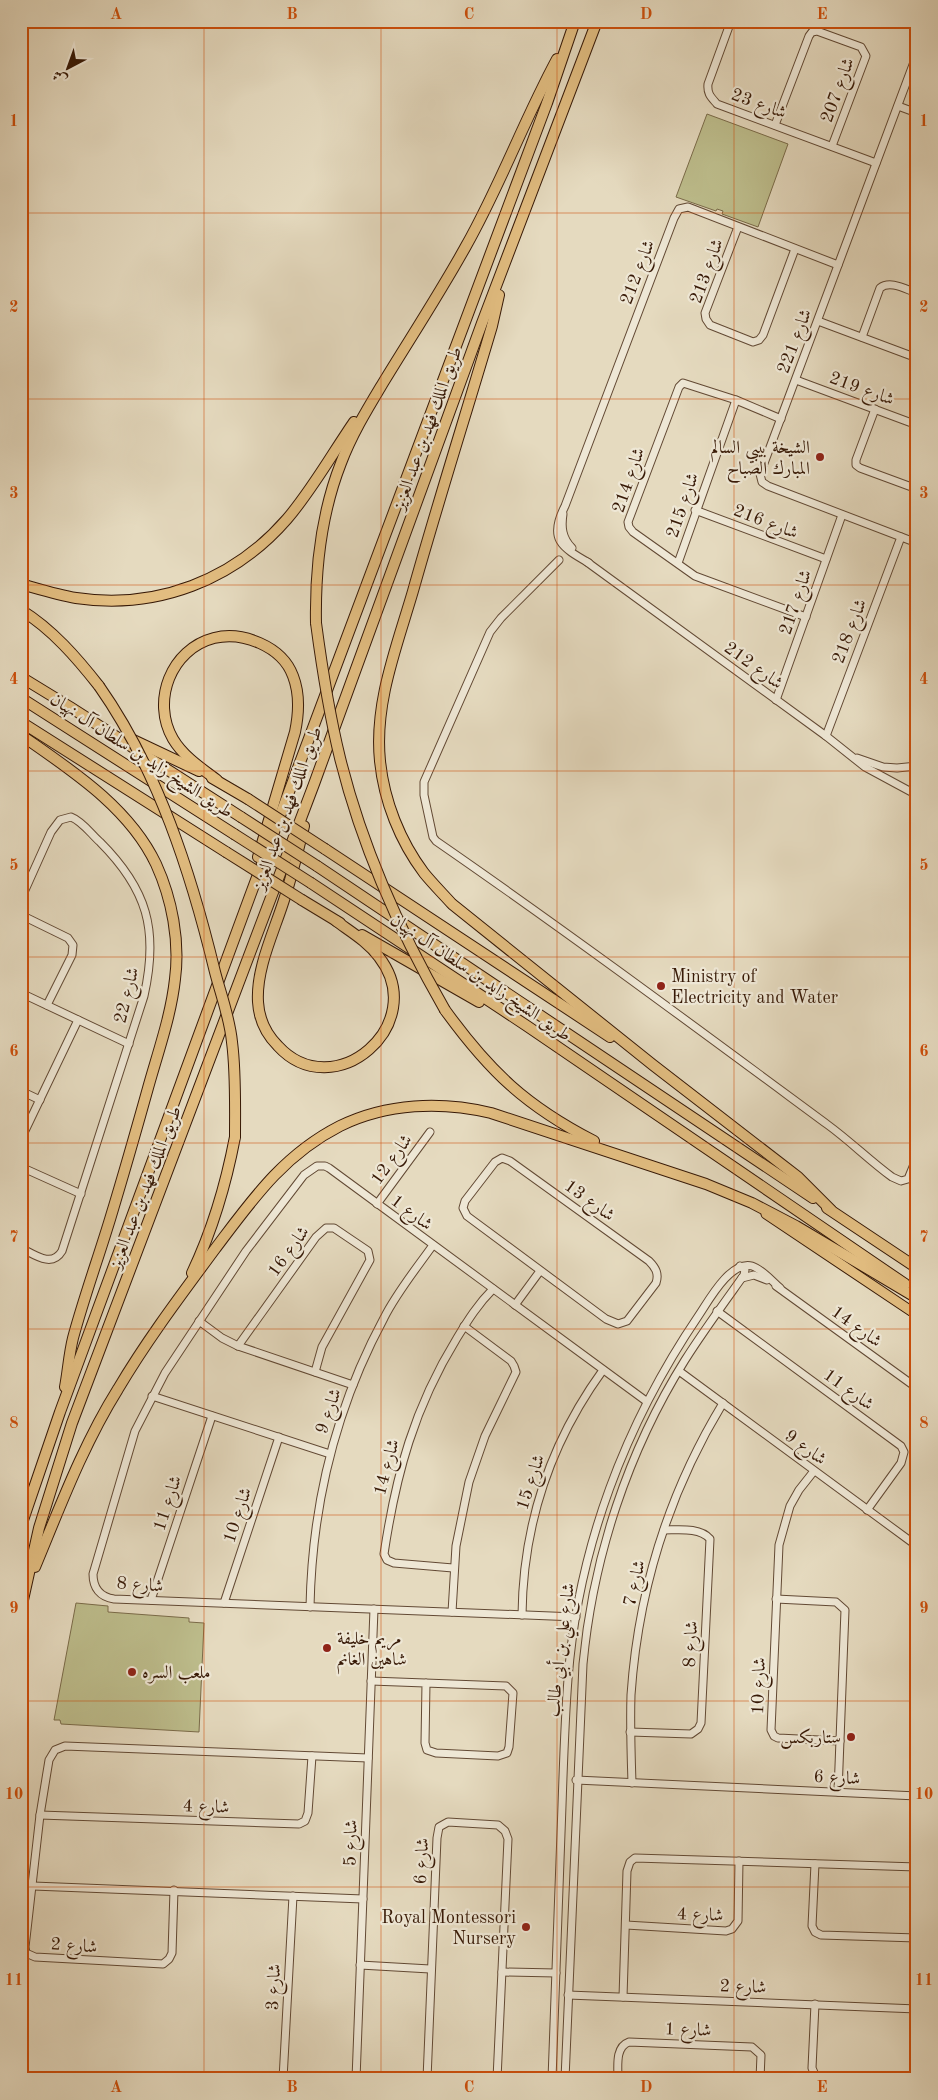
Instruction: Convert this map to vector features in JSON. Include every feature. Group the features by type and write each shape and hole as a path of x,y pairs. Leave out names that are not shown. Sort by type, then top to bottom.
{"highway":[{"name":"طريق الملك فهد بن عبد العزيز","path":"21,1526 60,1412 250,896 576,21"},
{"name":"طريق الملك فهد بن عبد العزيز","path":"21,1609 39,1528 72,1423 314,784 597,21"},
{"path":"571,32 536,98 467,245 360,422 341,462 333,485 317,563 316,623 328,704 340,758 363,836 402,930 445,1010 469,1043 490,1067 526,1100 560,1123 633,1159"},
{"path":"505,265 492,326 388,679 381,709 379,735 380,762 384,788 392,815 405,843 424,873 452,904 653,1065 798,1177 831,1210"},
{"path":"21,584 75,598 124,601 163,596 186,589 224,572 258,548 288,518 409,340"},
{"path":"21,610 56,638 80,661 99,686 117,712 132,740 161,802 187,870 232,1041 235,1095 235,1137 227,1180 211,1229 193,1272 117,1390 81,1457 26,1592"},
{"path":"217,780 188,757 173,739 166,723 163,706 165,688 171,672 182,657 204,641 232,636 258,642 280,657 293,674 298,697 295,732 268,820 250,896"},
{"name":"طريق الشيخ زايد بن سلطان آل نهيان","path":"21,677 317,866 917,1268"},
{"name":"طريق الشيخ زايد بن سلطان آل نهيان","path":"21,698 311,883 527,1026 917,1292"},
{"path":"70,707 217,780 248,799 653,1065"},
{"path":"21,722 336,921 493,1010 527,1026"},
{"path":"21,735 55,758 116,808 139,836 156,864 167,893 173,917 176,946 176,978 168,1016 118,1193 73,1340 60,1412"},
{"path":"314,784 293,870 262,970 258,996 259,1012 264,1026 276,1045 295,1060 317,1066 341,1065 355,1060 367,1052 384,1033 392,1012 393,990 390,976 384,964 371,948 336,921"},
{"path":"171,1308 264,1185 294,1156 322,1136 368,1115 424,1106 472,1108 492,1113 706,1184 752,1203 796,1226 917,1298"}],"main road":[{"path":"752,1203 769,1217 917,1315"}],"street":[{"name":"شارع 23","path":"731,21 708,84 707,92 717,104 876,163"},
{"name":"شارع 207","path":"775,125 812,32 817,31 861,47 866,56 832,146"},
{"name":"شارع 221","path":"917,54 761,471 762,482 768,486 917,543"},
{"path":"898,106 917,113"},
{"name":"شارع 212","path":"838,265 688,207 679,209 565,506 561,527 567,543 589,563 826,736 872,772 916,796"},
{"name":"شارع 213","path":"738,227 705,313 710,325 753,342 759,340 762,335 795,249"},
{"path":"862,337 880,288 885,284 917,293"},
{"path":"818,321 917,358"},
{"name":"شارع 219","path":"796,380 917,425"},
{"name":"شارع 214","path":"781,418 689,383 684,383 679,387 628,522 633,532 695,576 806,617"},
{"name":"شارع 215","path":"678,563 736,400"},
{"path":"875,409 856,460 856,465 917,489"},
{"name":"شارع 216","path":"696,510 826,559"},
{"name":"شارع 217","path":"776,700 842,515"},
{"name":"شارع 218","path":"826,736 901,537"},
{"path":"559,560 500,618 490,632 424,782 424,795 433,837 758,1073 832,1128 892,1177 901,1180 908,1179 917,1157"},
{"name":"شارع 212","path":"852,756 883,767 917,766"},
{"path":"916,796 914,786 917,776"},
{"name":"شارع 22","path":"21,899 51,832 60,820 71,817 79,822 125,870 136,887 143,903 150,945 147,982 129,1044 60,1256 54,1260 48,1260 21,1248"},
{"path":"21,915 68,938 73,945 72,955 47,1005"},
{"path":"21,993 129,1044"},
{"path":"21,1139 78,1020"},
{"path":"21,1092 40,1100"},
{"name":"شارع 12","path":"377,1204 430,1132"},
{"name":"شارع 13","path":"500,1159 510,1161 649,1261 655,1267 658,1277 654,1286 630,1318 618,1324 606,1319 540,1271 472,1221 463,1211 465,1201 493,1163 500,1159"},
{"name":"شارع 1","path":"152,1396 254,1238 310,1170 321,1166 329,1168 646,1401"},
{"path":"21,1167 81,1194"},
{"name":"شارع 16","path":"238,1346 316,1237 326,1228 334,1228 368,1251 370,1260 322,1347 315,1372"},
{"name":"شارع 9","path":"310,1607 314,1540 330,1454 353,1385 387,1311 433,1246"},
{"path":"740,1266 745,1271 742,1279"},
{"name":"شارع 14","path":"740,1266 755,1267 780,1288 917,1388"},
{"name":"شارع علي بن أبي طالب","path":"552,2079 568,1677 576,1618 593,1541 607,1494 626,1444 646,1401 677,1347 701,1311 728,1274 740,1266"},
{"path":"515,1305 540,1271"},
{"name":"شارع 14","path":"742,1279 751,1275 759,1276 780,1288"},
{"name":"شارع علي بن أبي طالب","path":"565,2079 576,1780 584,1645 591,1604 604,1546 619,1499 648,1429 679,1371 712,1318 742,1279"},
{"name":"شارع 14","path":"453,1568 394,1563 387,1560 384,1555 394,1492 416,1418 436,1375 464,1326 480,1302 492,1289"},
{"path":"701,1311 707,1309 710,1311 712,1318"},
{"name":"شارع 11","path":"717,1311 901,1446 904,1452 901,1463 867,1510"},
{"path":"200,1321 222,1338 238,1346 353,1385"},
{"path":"452,1612 453,1568 459,1525 474,1468 485,1436 516,1372 511,1362 464,1326"},
{"name":"شارع 15","path":"522,1615 528,1540 543,1483 568,1424 603,1370"},
{"name":"شارع 9","path":"679,1371 917,1546"},
{"path":"152,1396 330,1454"},
{"name":"شارع 8","path":"152,1396 140,1419 129,1449 92,1574 96,1588 106,1597 576,1618"},
{"name":"شارع 7","path":"632,1783 630,1732 632,1694 638,1638 648,1584 664,1530 696,1452 723,1403"},
{"name":"شارع 11","path":"151,1600 212,1416"},
{"name":"شارع 10","path":"224,1603 279,1438"},
{"name":"شارع 10","path":"814,1471 795,1498 782,1528 777,1555 772,1733 778,1738 840,1741"},
{"path":"607,1494 612,1500 619,1499"},
{"name":"شارع 8","path":"630,1732 691,1734 698,1730 701,1724 710,1539 706,1534 699,1532 664,1530"},
{"path":"593,1541 600,1539 604,1546"},
{"path":"776,1599 836,1602 845,1610 838,1792"},
{"name":"شارع 5","path":"356,2079 374,1609"},
{"path":"371,1681 502,1684 510,1688 513,1693 510,1747 507,1753 498,1756 433,1753 427,1750 425,1743 426,1683"},
{"path":"363,1898 33,1886 40,1815 49,1760 53,1753 62,1746 368,1758"},
{"name":"شارع 4","path":"40,1815 299,1824 305,1821 308,1813 312,1756"},
{"name":"شارع 6","path":"576,1780 917,1796"},
{"name":"شارع 6","path":"427,2079 430,1969 437,1838 439,1827 448,1822 498,1825 506,1834 498,2079"},
{"path":"623,1997 627,1868 635,1858 917,1867"},
{"name":"شارع 4","path":"626,1925 726,1931 732,1929 738,1920 740,1861"},
{"path":"815,1864 812,1926 815,1932 821,1934 917,1938"},
{"path":"560,1878 564,1881 573,1879"},
{"name":"شارع 2","path":"33,1886 25,1950 30,1956 158,1965 168,1961 172,1953 174,1890"},
{"path":"559,1894 565,1891 572,1897"},
{"name":"شارع 3","path":"283,2079 293,1896"},
{"path":"360,1965 430,1969"},
{"path":"502,1972 556,1973"},
{"name":"شارع 2","path":"568,1995 917,2009"},
{"path":"815,2004 812,2068 815,2075 820,2079"},
{"name":"شارع 1","path":"618,2079 619,2051 624,2044 629,2042 750,2046 760,2055 760,2079"}],"green space":[{"path":"707,114 788,144 758,227 722,214 723,211 717,209 716,211 676,197"},
{"name":"ملعب السره","path":"76,1603 108,1606 108,1612 189,1618 189,1622 204,1623 199,1732 61,1724 60,1720 54,1720"}],"place":[{"name":"الشيخة بيبي السالم المبارك الصباح","path":"820,457"},
{"name":"Ministry of Electricity and Water","path":"661,986"},
{"name":"مريم خليفة شاهين الغانم","path":"327,1648"},
{"name":"ملعب السره","path":"132,1672"},
{"name":"ستاربكس","path":"851,1737"},
{"name":"Royal Montessori Nursery","path":"526,1927"}]}
